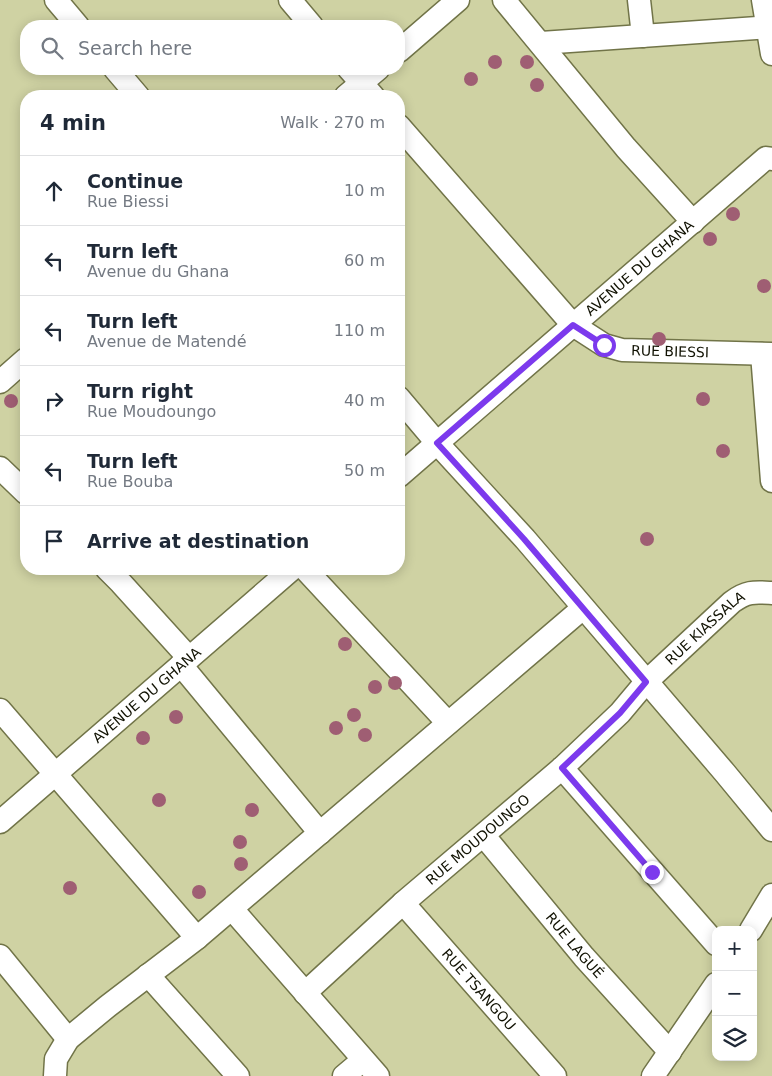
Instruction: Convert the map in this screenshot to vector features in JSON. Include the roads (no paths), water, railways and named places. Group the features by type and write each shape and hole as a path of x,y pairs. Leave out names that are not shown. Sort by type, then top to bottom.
{"street":[{"path":"56,0 73,20"},
{"path":"290,0 307,20"},
{"path":"405,46 458,0"},
{"path":"504,0 626,148 693,222"},
{"path":"638,0 643,36"},
{"path":"763,0 770,26 772,54"},
{"path":"541,43 770,26"},
{"path":"120,75 133,90"},
{"name":"RUE BIESSI","path":"405,133 573,325 604,345 622,350 767,354"},
{"name":"AVENUE DU GHANA","path":"405,471 769,158"},
{"path":"767,354 772,481"},
{"path":"0,382 20,364"},
{"path":"405,405 524,539 772,830"},
{"path":"0,468 20,487"},
{"path":"113,575 185,661 320,834"},
{"name":"AVENUE DU GHANA","path":"0,822 285,575"},
{"path":"311,575 448,723"},
{"name":"RUE KIASSALA","path":"646,682 741,595 749,592 772,593"},
{"path":"55,1076 56,1059 68,1039 197,938 583,608"},
{"name":"RUE MOUDOUNGO","path":"305,993 403,904 562,768 620,713 646,682"},
{"path":"0,710 197,938"},
{"path":"562,768 712,939"},
{"name":"RUE LAGUÉ","path":"484,836 584,957 662,1068"},
{"path":"753,926 772,895"},
{"name":"RUE TSANGOU","path":"403,904 555,1076"},
{"path":"232,908 370,1068 344,1076"},
{"path":"0,956 68,1039"},
{"path":"148,975 238,1076"},
{"path":"662,1068 712,990"}]}
